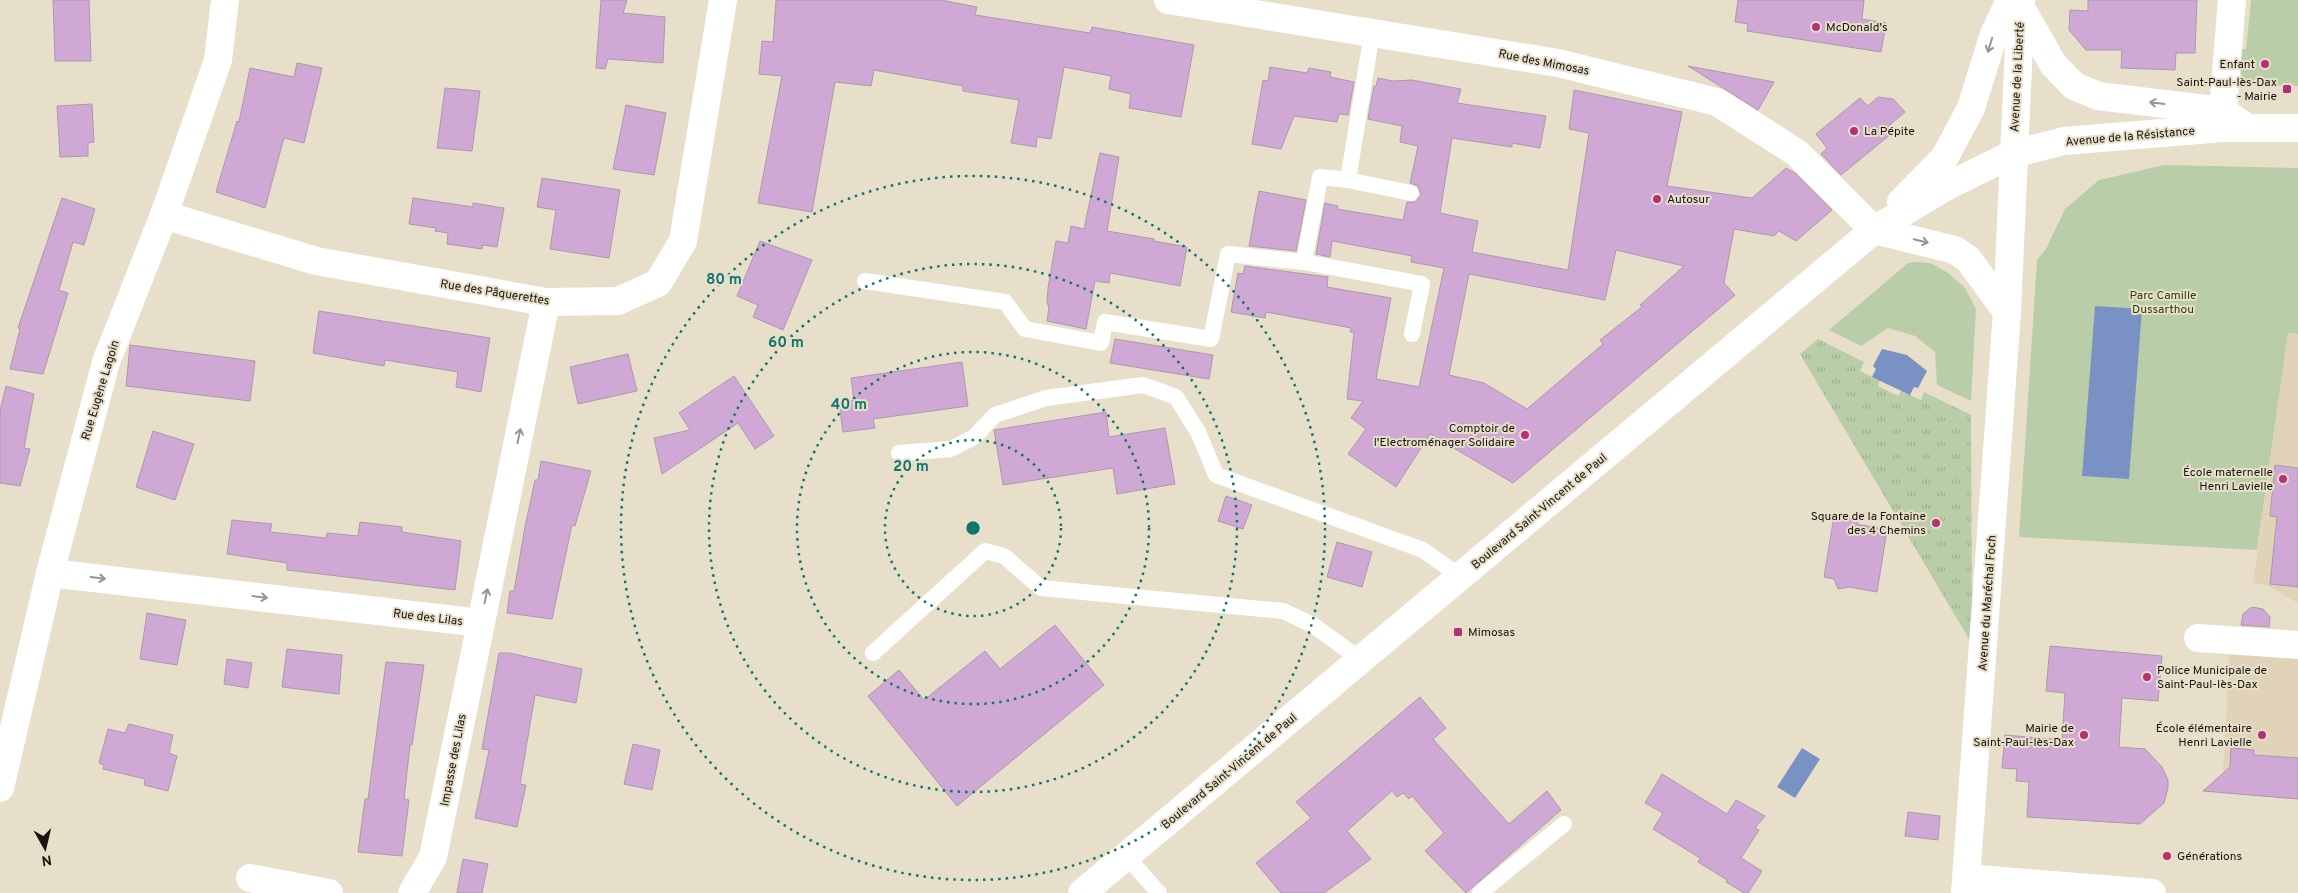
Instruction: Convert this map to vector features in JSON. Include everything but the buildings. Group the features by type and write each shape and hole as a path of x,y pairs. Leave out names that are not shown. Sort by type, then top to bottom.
{"street":[{"name":"Rue Eugène Lagoin","path":"0,788 50,573 106,362 164,214 218,60 225,0"},
{"name":"Rue des Pâquerettes","path":"164,214 316,261 546,302 618,301 658,283 683,241 723,0"},
{"name":"Rue des Mimosas","path":"1168,0 1558,64 1717,102 1797,153 1874,230"},
{"path":"2232,0 2232,123"},
{"path":"1874,230 1945,157 1971,108 1994,34 2018,3"},
{"name":"Avenue de la Résistance","path":"2018,3 2053,64 2074,86 2098,96 2232,123 2298,128"},
{"name":"Avenue de la Liberté","path":"2013,154 2018,3"},
{"name":"Avenue de la Résistance","path":"2013,154 2064,142 2232,123"},
{"name":"Boulevard Saint-Vincent de Paul","path":"1082,893 1874,230 1947,186 2013,154"},
{"name":"Avenue du Maréchal Foch","path":"1966,886 2007,312 2013,154"},
{"path":"1874,230 1955,250 1968,259 2007,312"},
{"name":"Rue des Lilas","path":"50,573 480,623 546,302"},
{"name":"Impasse des Lilas","path":"412,893 433,857 480,623"},
{"path":"2198,638 2298,646"},
{"path":"250,878 329,893"},
{"path":"1966,886 2152,893"}],"lane":[{"path":"1348,180 1372,33"},
{"path":"1304,262 1320,177 1348,180 1411,193"},
{"path":"865,281 1005,302 1025,328 1101,342 1105,322 1211,339 1228,254 1304,262 1422,284 1412,334"},
{"path":"899,453 951,448 974,437 994,415 1046,398 1143,385 1176,397 1198,432 1216,476 1423,550 1461,577"},
{"path":"872,653 986,551 1004,556 1041,588 1283,611 1313,625 1361,660"},
{"path":"1480,893 1564,824"},
{"path":"1126,856 1159,893"}],"shaded area":[{"name":"École maternelle Henri Lavielle","path":"2288,333 2298,334 2298,603 2268,586 2253,583"},
{"name":"École élémentaire Henri Lavielle","path":"2230,648 2298,653 2298,799 2214,792 2219,777 2223,773"}],"green space":[{"path":"2251,0 2298,0 2298,86 2251,85 2243,80 2235,49 2246,49"},
{"name":"Parc Camille Dussarthou","path":"2164,165 2298,168 2298,334 2288,333 2257,550 2019,537 2037,260 2046,249 2065,209 2099,180"},
{"path":"1908,263 1930,263 1947,272 1965,288 1976,309 1971,401 1937,385 1935,352 1915,336 1888,328 1861,346 1829,330"},
{"path":"1818,339 1864,362 1860,371 1880,381 1878,386 1898,396 1901,391 1921,400 1924,392 1971,415 1972,644 1800,354"}],"water":[{"path":"2095,306 2142,309 2129,479 2082,476"},
{"path":"1882,349 1907,355 1927,371 1918,388 1914,387 1910,395 1872,377 1876,369 1873,366"},
{"path":"1802,748 1820,759 1795,798 1777,787"}],"place":[{"name":"McDonald's","path":"1816,27"},
{"name":"Enfant","path":"2265,64"},
{"name":"Saint-Paul-lès-Dax - Mairie","path":"2287,89"},
{"name":"La Pépite","path":"1854,131"},
{"name":"Autosur","path":"1657,199"},
{"name":"Comptoir de l'Electroménager Solidaire","path":"1525,435"},
{"name":"École maternelle Henri Lavielle","path":"2283,479"},
{"name":"Square de la Fontaine des 4 Chemins","path":"1936,523"},
{"name":"Mimosas","path":"1458,632"},
{"name":"Police Municipale de Saint-Paul-lès-Dax","path":"2147,677"},
{"name":"Mairie de Saint-Paul-lès-Dax","path":"2084,735"},
{"name":"École élémentaire Henri Lavielle","path":"2262,735"},
{"name":"Générations","path":"2167,856"}]}
